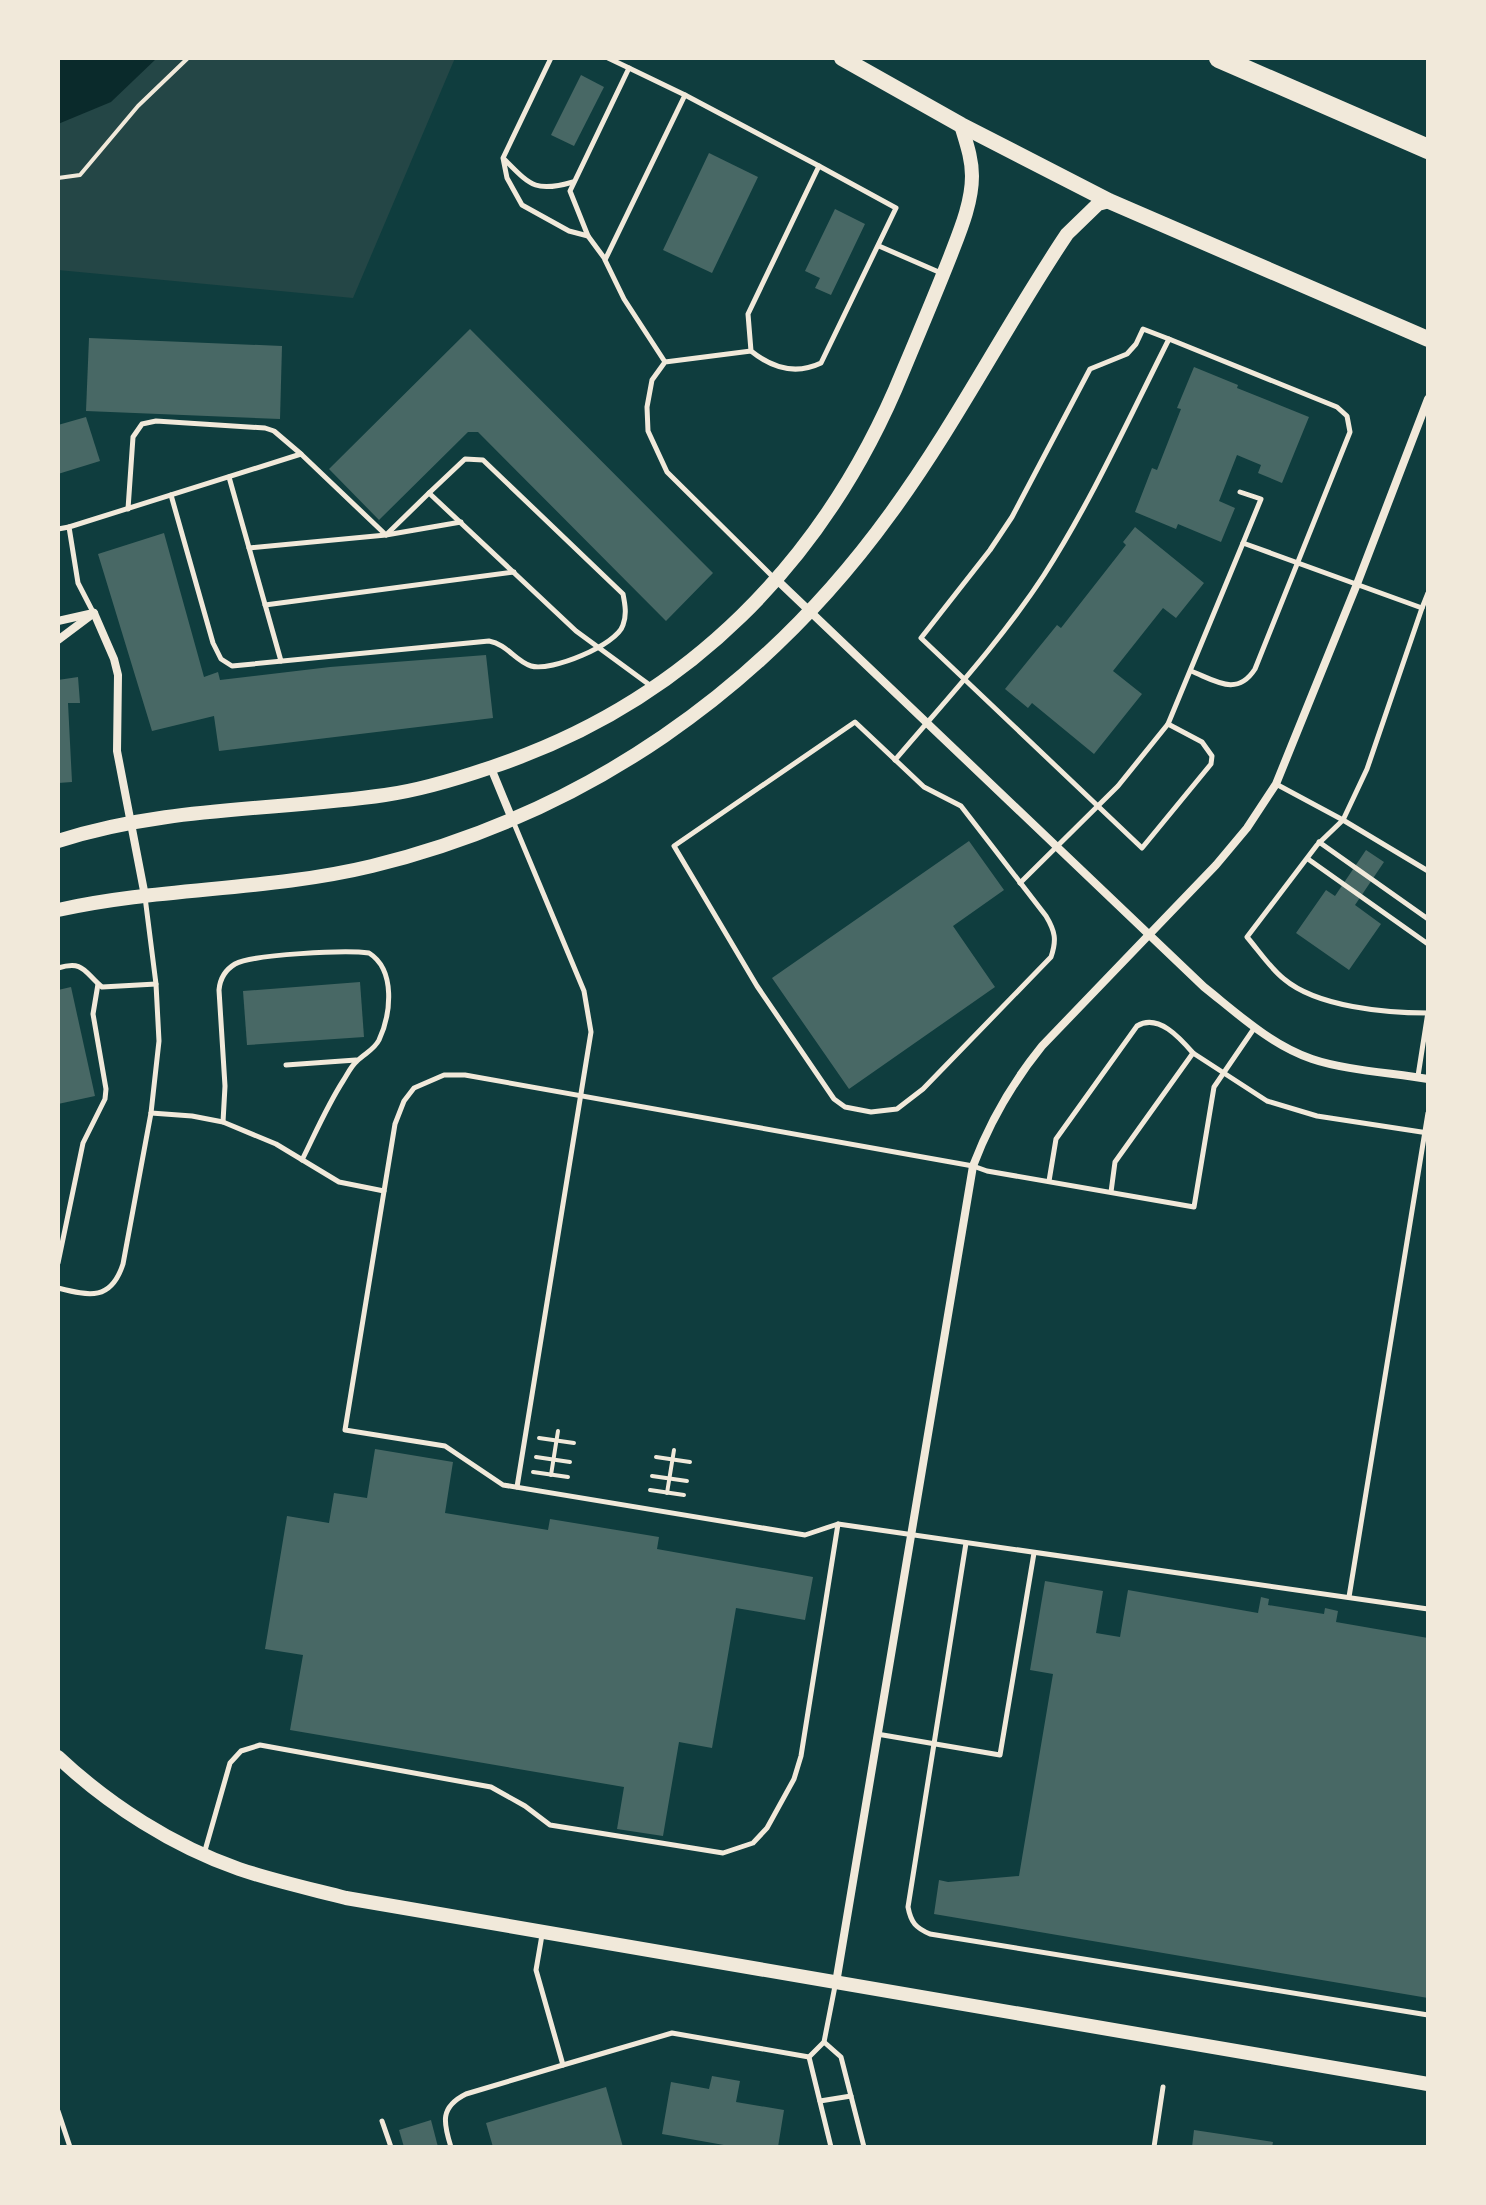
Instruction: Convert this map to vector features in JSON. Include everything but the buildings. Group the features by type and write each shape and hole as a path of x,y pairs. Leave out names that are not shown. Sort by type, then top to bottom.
{"highway":[{"path":"1219,58 1428,149"}],"main road":[{"path":"842,58 961,125 1109,201 1428,339"}],"street":[{"path":"58,841 132,822 201,811 387,795 457,779 580,732 655,689 714,643 777,580 817,531 863,458 885,415 943,274 970,196 972,161 961,125"},
{"path":"58,910 145,896 238,888 370,866 425,851 512,820 575,791 649,748 713,702 810,611 855,561 893,511 1067,234 1098,204 1109,201"},
{"path":"836,1983 973,1166 985,1134 1021,1072 1042,1046 1224,856 1276,784 1428,399"},
{"path":"777,580 1204,987 1255,1027 1283,1046 1314,1059 1423,1078"},
{"path":"58,621 94,613"},
{"path":"58,640 94,613"},
{"path":"94,613 118,675 117,751 145,896"},
{"path":"491,768 512,820"},
{"path":"61,1766 141,1820 204,1854 240,1870 346,1898 1428,2084"}],"lane":[{"path":"551,58 503,158 507,178 522,205 569,231 588,236"},
{"path":"608,58 685,95 896,208 821,363 807,370 780,368 765,362 751,351 665,362 652,380 647,407 648,431 667,472 777,580"},
{"path":"629,68 570,191 588,236 665,362"},
{"path":"605,260 685,95"},
{"path":"503,158 526,181 545,189 573,182"},
{"path":"751,351 748,314 819,166"},
{"path":"879,246 943,274"},
{"path":"1168,724 1202,742 1210,750 1211,764 1142,848 921,638 1012,517 1090,369 1127,354 1143,329 1337,407 1347,416 1350,432 1255,669 1241,684 1229,685 1191,671"},
{"path":"895,760 966,678 1026,601 1067,537 1169,339"},
{"path":"128,509 133,437 142,424 156,421 265,428 274,431 301,454 386,535"},
{"path":"58,529 301,454"},
{"path":"171,495 213,643 221,659 232,666 489,641 497,642 531,666 543,667 613,640 623,627 626,608 623,594 483,460 465,459 386,535"},
{"path":"229,477 281,661"},
{"path":"1020,883 1098,807 1168,724 1261,499 1240,492"},
{"path":"429,493 576,631 655,689"},
{"path":"249,548 386,535 462,522"},
{"path":"69,527 78,583 94,613"},
{"path":"1243,543 1422,608"},
{"path":"265,605 514,572"},
{"path":"1423,1078 1428,1013 1396,1013 1314,996 1285,981 1247,937 1319,842 1343,820 1367,769 1428,593"},
{"path":"855,722 895,760 924,787 961,806 1053,928 1056,943 1051,957 923,1089 897,1109 871,1112 845,1107 834,1099 757,986 674,846 855,722"},
{"path":"1276,784 1428,871"},
{"path":"512,820 568,950 590,1013 590,1051 517,1487"},
{"path":"1319,842 1428,919"},
{"path":"1308,859 1428,944"},
{"path":"58,1288 95,1294 104,1291 119,1278 151,1113 159,1041 156,984 145,896"},
{"path":"223,1122 225,1086 219,985 228,970 240,962 260,958 359,952 373,955 387,979 389,990 379,1040 372,1050 357,1060 341,1084 302,1160"},
{"path":"58,968 77,965 84,968 98,984 108,988 156,984"},
{"path":"58,1263 83,1143 105,1099 93,1014 98,984"},
{"path":"1049,1181 1056,1139 1137,1026 1146,1021 1155,1022 1182,1040 1193,1053 1267,1101 1304,1112 1426,1133"},
{"path":"1255,1027 1214,1087 1194,1207 465,1075 432,1078 414,1088 398,1111 345,1430 445,1446 503,1485 805,1535 838,1524 1428,1609"},
{"path":"1111,1192 1115,1162 1193,1053"},
{"path":"286,1065 357,1060"},
{"path":"151,1113 223,1122 276,1144 339,1182 384,1191"},
{"path":"1349,1597 1428,1113"},
{"path":"204,1854 230,1763 241,1751 260,1745 491,1787 525,1806 550,1825 723,1853 753,1843 780,1808 801,1756 838,1524"},
{"path":"966,1543 908,1907 910,1921 930,1934 1428,2015"},
{"path":"877,1734 1000,1755 1034,1553"},
{"path":"543,1932 536,1970 563,2065"},
{"path":"809,2057 824,2042 836,1983"},
{"path":"451,2147 445,2114 452,2101 466,2094 672,2033 809,2057"},
{"path":"824,2042 841,2057 864,2147"},
{"path":"809,2057 831,2147"},
{"path":"1154,2147 1163,2087"},
{"path":"820,2101 851,2096"},
{"path":"58,2111 70,2147"},
{"path":"382,2121 391,2147"}],"path":[{"path":"58,178 80,175 138,106 188,58"},
{"path":"551,1475 558,1431"},
{"path":"539,1438 574,1443"},
{"path":"667,1493 674,1450"},
{"path":"536,1457 570,1462"},
{"path":"656,1457 690,1462"},
{"path":"533,1472 568,1477"},
{"path":"652,1476 687,1481"},
{"path":"650,1490 684,1495"}],"shaded area":[{"path":"58,58 455,58 353,298 58,270"},
{"path":"58,58 157,58 111,102 58,124"}]}
